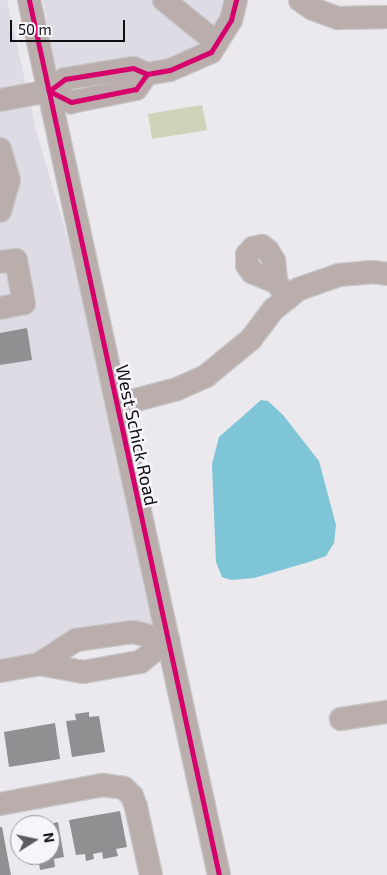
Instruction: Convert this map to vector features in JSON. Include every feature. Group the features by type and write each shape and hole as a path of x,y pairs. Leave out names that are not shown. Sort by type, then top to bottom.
{"street":[{"name":"West Schick Road","path":"29,0 219,875"},
{"path":"164,0 216,43"},
{"path":"0,100 49,91 65,79 133,68 147,74 170,70 211,52 231,20 236,0"},
{"path":"300,0 313,9 338,18 387,17"},
{"path":"0,150 9,180 0,211"},
{"path":"0,262 16,260 24,304 0,308"},
{"path":"117,405 177,389 206,376 251,339 274,309 282,290 340,275 373,272 387,274"},
{"path":"39,664 76,640 133,632 168,640"},
{"path":"0,671 39,664 83,672 140,662 168,640"},
{"path":"341,719 387,712"},
{"path":"0,804 103,785 124,788 132,796 136,807 151,875"}],"shaded area":[{"path":"0,0 7,0 36,130 105,367 162,630 0,663"},
{"path":"43,0 241,0 220,55 61,98"}],"green space":[{"path":"202,105 207,130 152,139 148,114"}],"water":[{"path":"261,400 268,401 283,415 319,461 336,525 334,543 326,556 254,578 231,580 222,577 216,562 212,464 219,437"}],"building":[{"path":"27,328 32,360 0,365 0,333"},
{"path":"89,712 89,717 99,716 105,752 72,757 66,721 76,720 75,714"},
{"path":"55,723 60,759 9,767 4,732"},
{"path":"120,811 127,847 116,849 118,856 103,859 102,852 93,854 94,859 86,861 85,854 76,855 69,820"},
{"path":"0,827 2,827 11,875 0,875"},
{"path":"60,834 64,857 60,858"},
{"path":"39,865 55,865 55,867 40,870"}],"cycle path":[{"path":"29,0 219,875"},
{"path":"147,74 136,89 71,102 49,91 65,79 133,68 147,74 170,70 211,52 231,20 236,0"}]}
